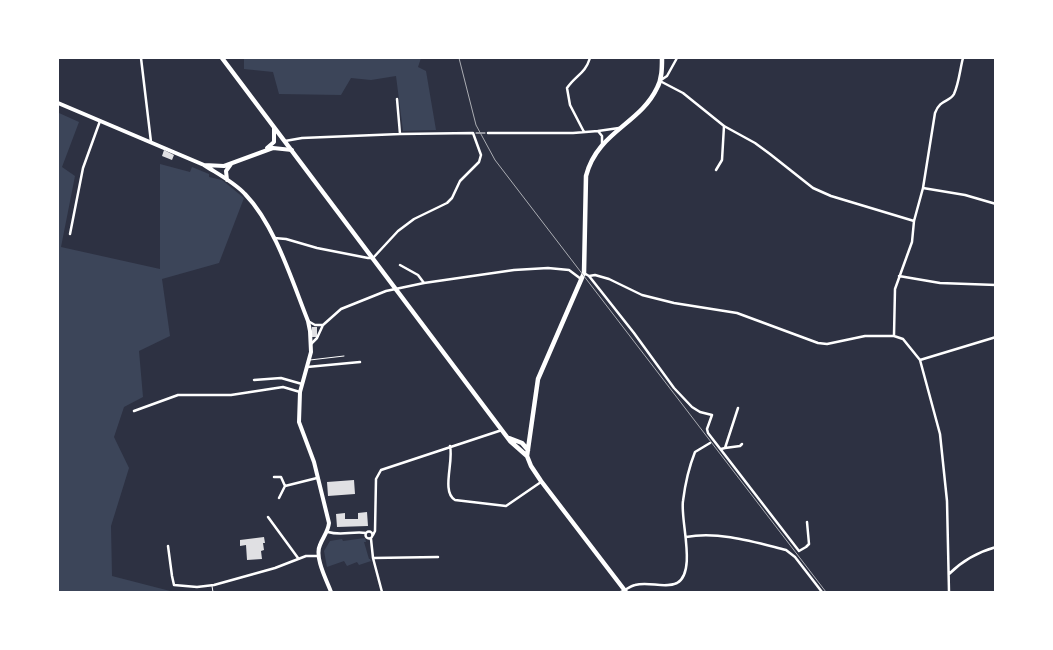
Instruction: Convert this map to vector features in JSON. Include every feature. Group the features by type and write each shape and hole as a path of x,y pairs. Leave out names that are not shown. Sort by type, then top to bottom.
{"main road":[{"path":"222,58 507,437 515,446 526,453"},
{"path":"624,592 530,466 526,453 538,380 584,273 586,176 589,164 602,145 657,90 662,58"},
{"path":"58,103 204,165 228,180 245,194 266,222 308,321 311,344 309,360 300,392 299,422 319,478 329,523 328,532 320,544 318,556 331,592"},
{"path":"274,128 274,142"},
{"path":"262,151 278,140 285,141"},
{"path":"204,165 215,166 231,163 273,148 285,141"},
{"path":"273,148 292,150"},
{"path":"228,180 226,171 231,163"},
{"path":"507,437 518,441 527,440"},
{"path":"515,446 527,440"}],"street":[{"path":"141,58 148,125 152,143"},
{"path":"584,132 570,105 567,88 572,81 584,72 590,58"},
{"path":"660,80 667,76 677,58"},
{"path":"894,336 894,301 899,276 912,242 914,221 923,188 935,113 939,104 954,94 963,58"},
{"path":"660,80 683,93 724,126 755,144 813,188 831,196 914,221"},
{"path":"397,99 400,134"},
{"path":"70,234 83,168 100,121"},
{"path":"716,170 722,160 724,126"},
{"path":"488,133 584,132 621,127"},
{"path":"598,131 602,145"},
{"path":"274,238 373,258 398,231 414,219 447,203 452,198 460,181 480,158 480,150 473,133 302,138 285,141"},
{"path":"923,188 965,195 996,204"},
{"path":"400,265 418,275 424,283"},
{"path":"311,344 317,338 323,325 341,309 352,303 396,289 514,270 548,268 569,270 581,279"},
{"path":"584,273 589,276 634,333 674,388 692,407 700,412 712,415 707,429 720,449 799,551 809,544 807,522"},
{"path":"589,276 595,275 609,279 632,291 650,297 674,303 737,313 818,343 827,344 865,336 894,336 903,339 920,360 940,434 947,501 949,592"},
{"path":"899,276 940,283 996,285"},
{"path":"308,321 315,325 323,325"},
{"path":"920,360 996,337"},
{"path":"307,367 360,362"},
{"path":"254,380 281,378 302,384"},
{"path":"134,411 178,395 231,395 283,387 300,392"},
{"path":"725,448 738,408"},
{"path":"382,592 373,558 371,538 375,531 376,479 381,470 502,430"},
{"path":"624,592 635,585 666,585 681,580 686,570 686,537 683,527 682,502 695,452 710,443"},
{"path":"720,449 742,444"},
{"path":"450,446 452,456 448,491 450,497 455,500 506,506 541,481"},
{"path":"274,477 281,477 285,486"},
{"path":"278,498 285,486 319,478"},
{"path":"268,517 298,558"},
{"path":"371,538 366,537 374,522"},
{"path":"328,532 338,534 367,532 373,535"},
{"path":"686,537 705,535 728,538 780,549 790,553 822,592"},
{"path":"168,546 174,585 197,587 212,586 275,568 298,558 318,556"},
{"path":"949,574 960,564 986,550 996,547"},
{"path":"373,558 438,557"}],"lane":[{"path":"309,360 344,356"},
{"path":"212,586 213,592"}],"path":[{"path":"473,133 488,133"}],"shaded area":[{"path":"244,58 421,58 418,67 426,71 436,130 403,131 396,76 371,80 351,78 341,95 279,94 273,72 244,69"},
{"path":"59,113 79,122 62,167 75,176 61,247 160,269 160,164 190,172 192,167 209,174 209,177 222,180 244,198 219,263 162,279 170,336 139,351 143,397 124,407 114,437 129,468 111,526 112,576 174,592 58,592"},
{"path":"365,538 366,542 364,542 371,561 359,565 357,562 347,566 344,561 327,567 324,551 330,541"}],"building":[{"path":"164,150 174,155 172,160 162,156"},
{"path":"312,327 317,327 317,337 312,337"},
{"path":"354,480 355,494 328,496 327,482"},
{"path":"367,512 368,526 337,527 336,514 345,513 345,519 358,519 358,513"},
{"path":"264,537 264,550 261,551 262,559 247,560 246,545 240,546 240,540"}],"railway":[{"path":"459,58 476,125 495,160 826,592"}]}
